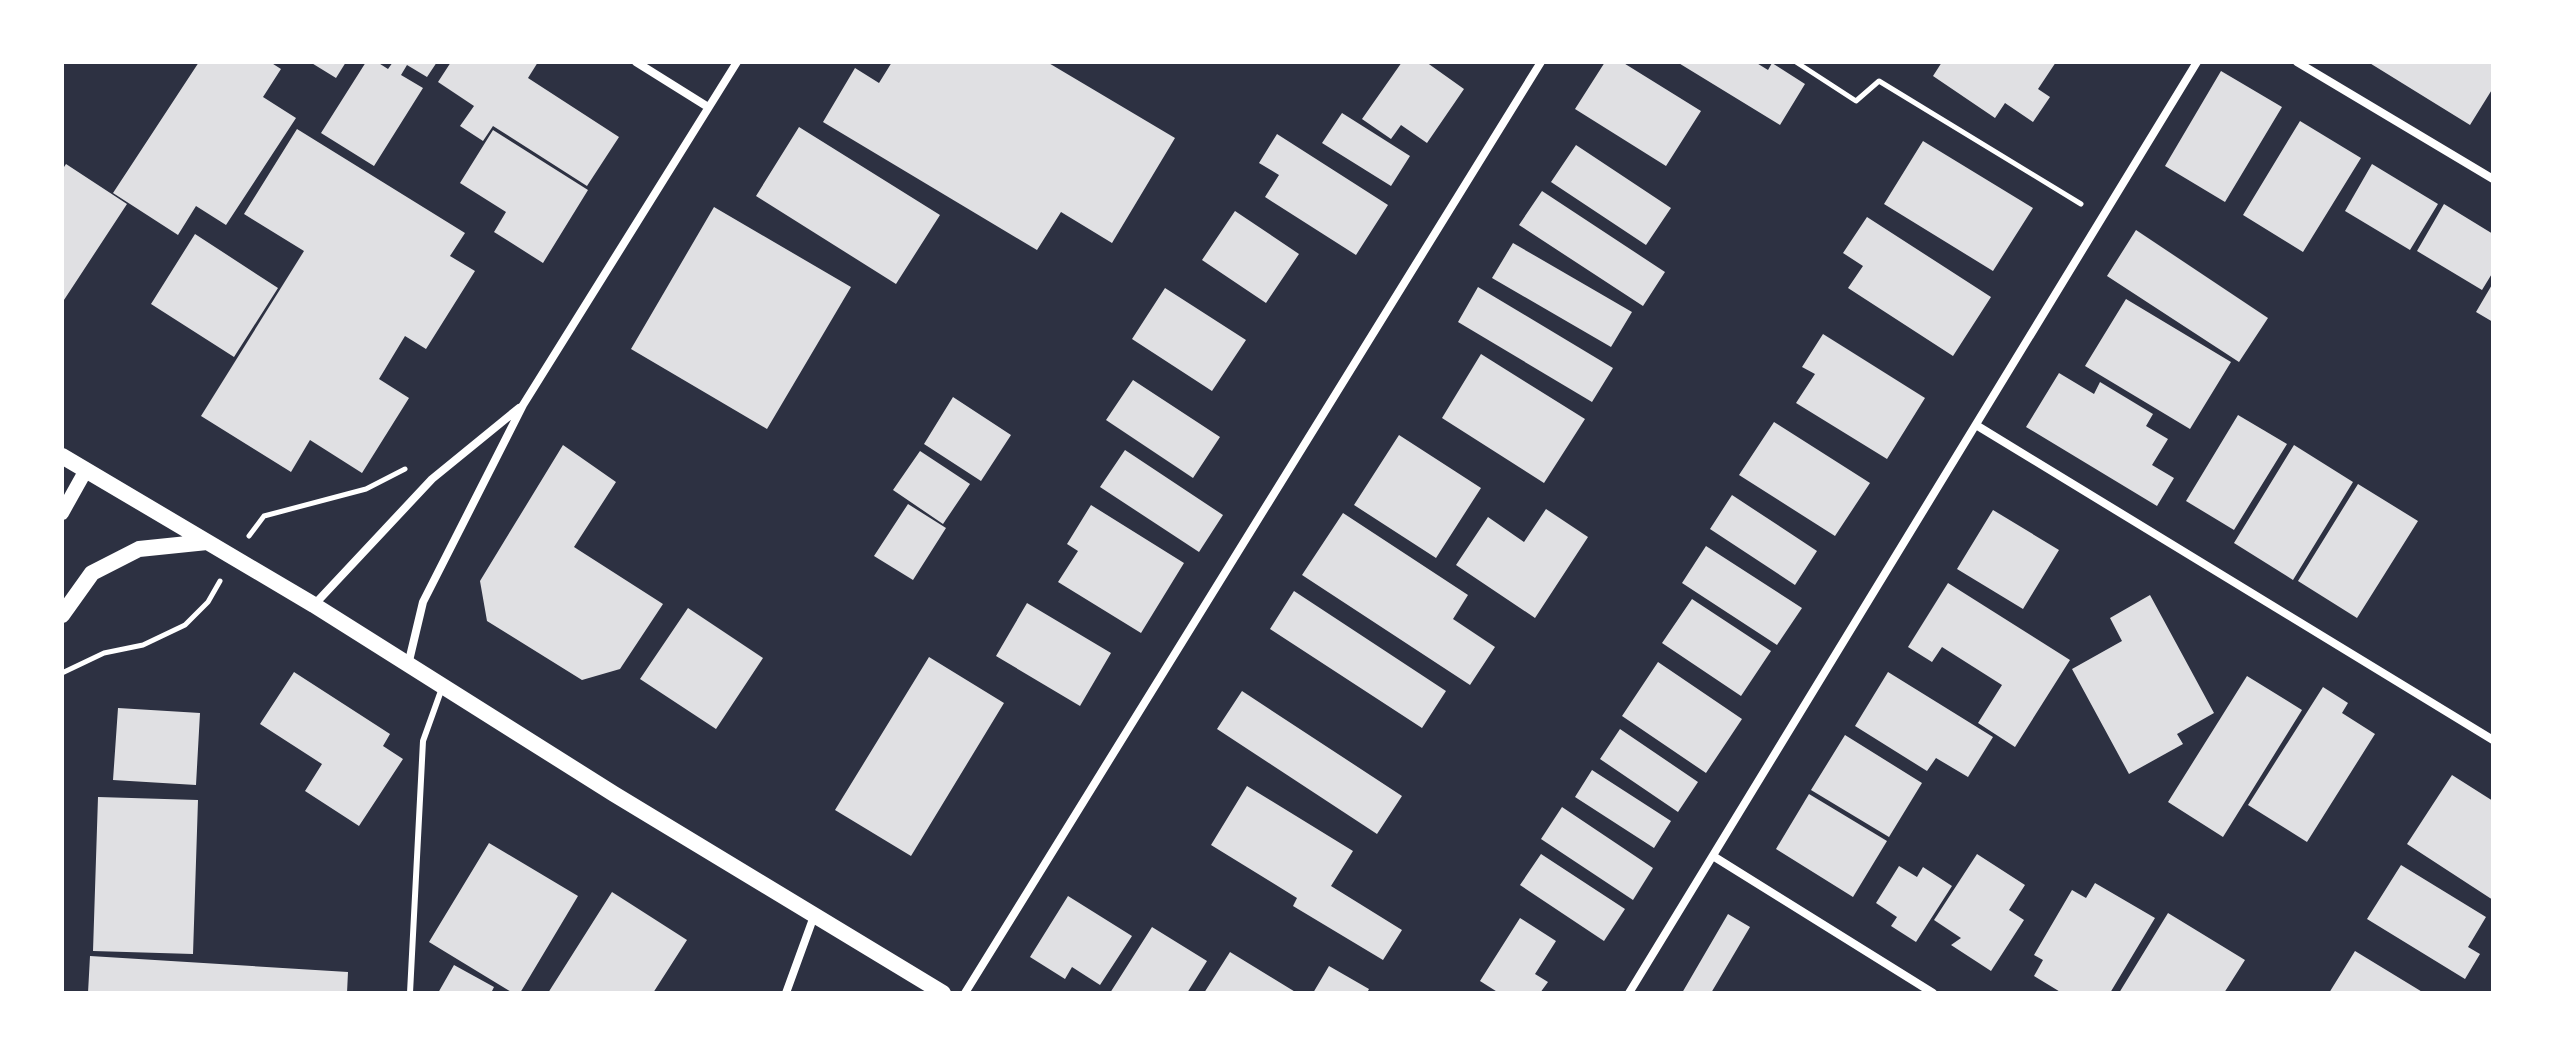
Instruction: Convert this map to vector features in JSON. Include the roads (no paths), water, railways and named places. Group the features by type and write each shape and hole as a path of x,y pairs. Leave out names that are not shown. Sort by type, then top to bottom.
{"main road":[{"path":"62,456 314,605 442,687 943,993"},
{"path":"62,615 92,573 139,549 207,542"}],"street":[{"path":"636,62 708,107"},
{"path":"408,665 423,602 523,405 737,62"},
{"path":"965,993 1541,62"},
{"path":"1629,993 2197,62"},
{"path":"2297,62 2493,179"},
{"path":"314,605 432,479 523,405"},
{"path":"1976,425 2493,740"},
{"path":"62,513 86,470"},
{"path":"1713,856 1933,993"},
{"path":"786,993 814,916"}],"lane":[{"path":"410,993 423,741 442,687"}]}
